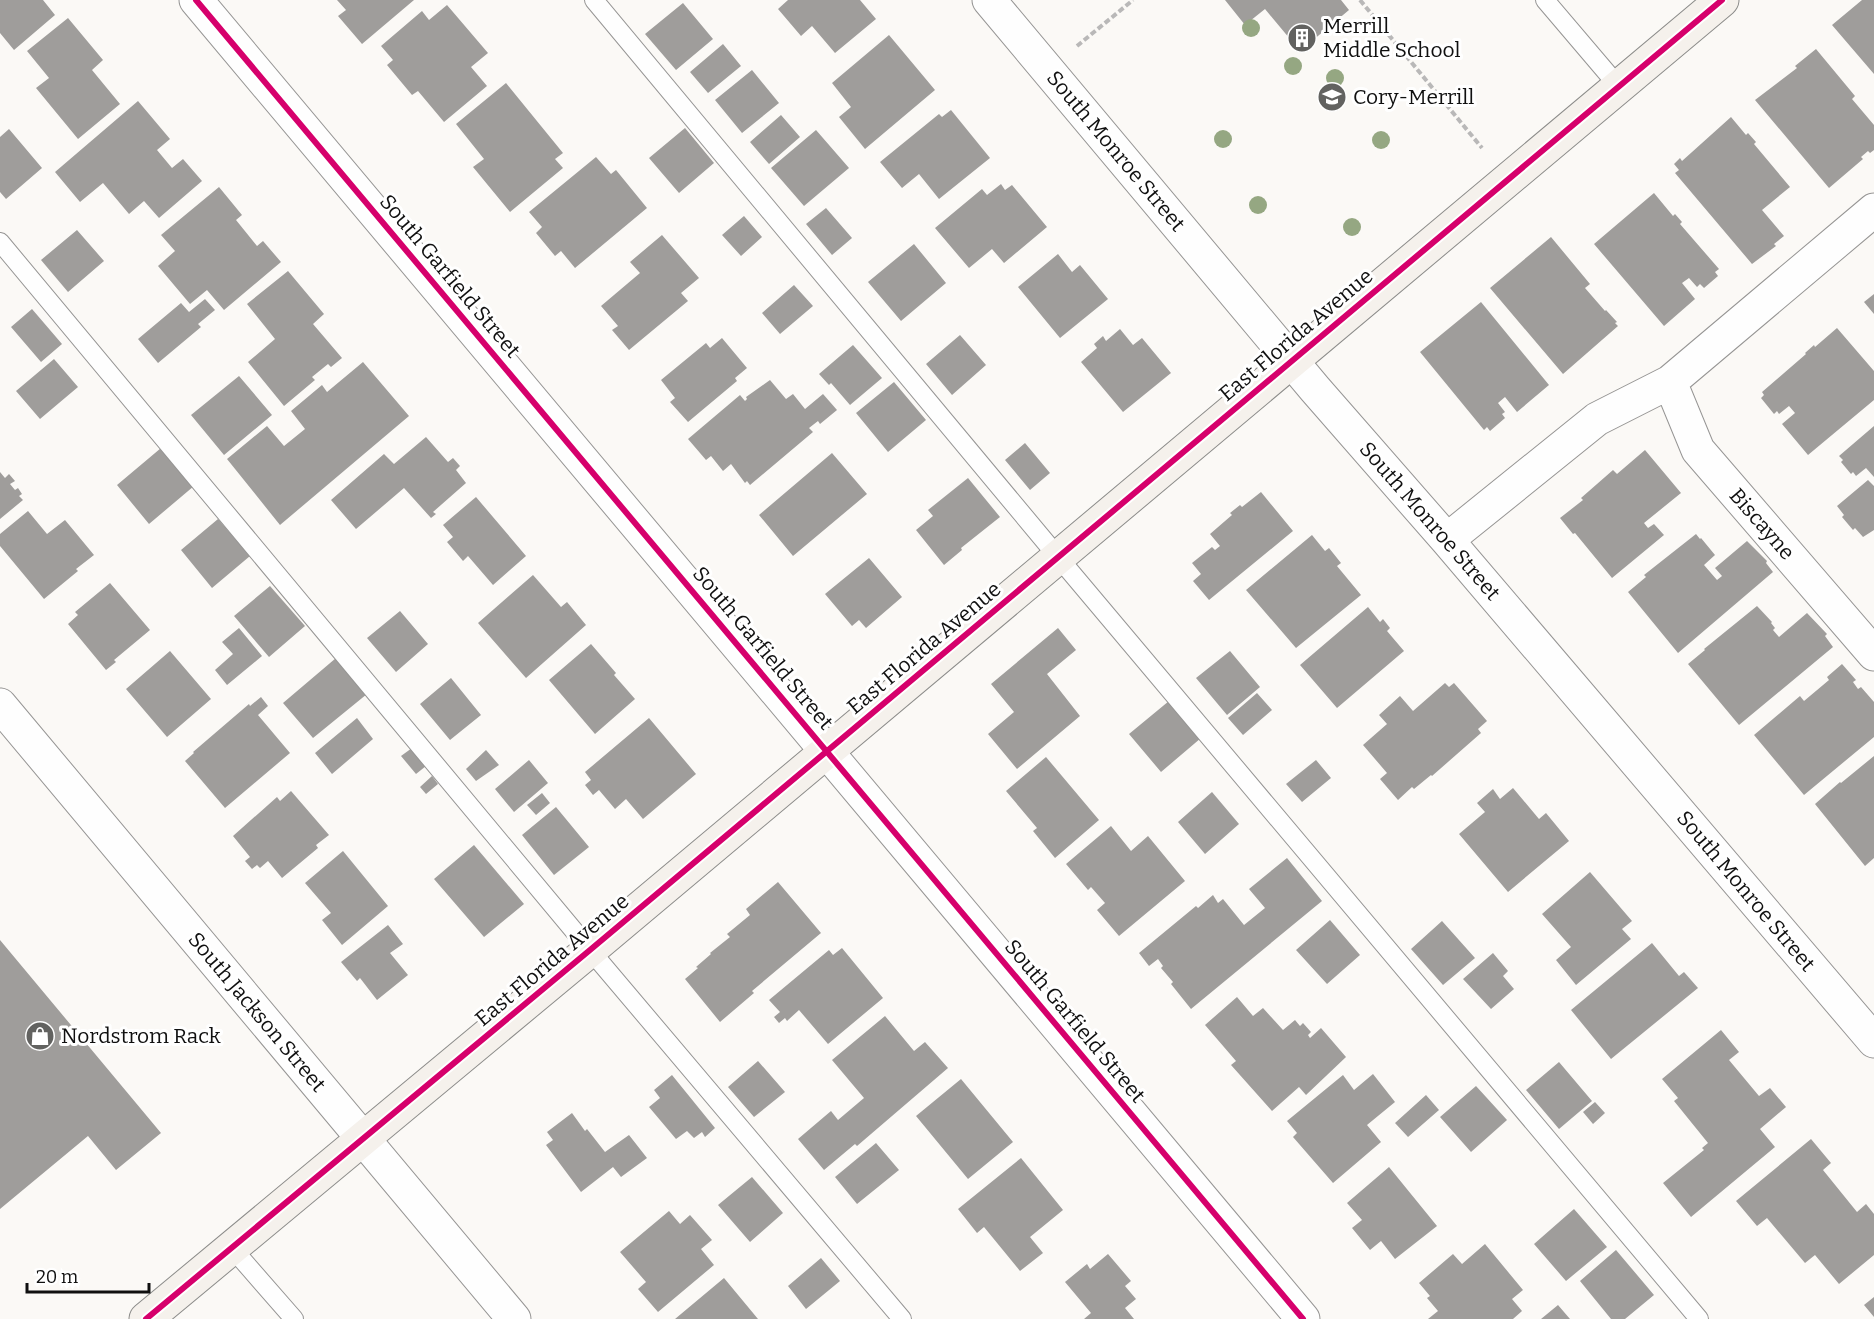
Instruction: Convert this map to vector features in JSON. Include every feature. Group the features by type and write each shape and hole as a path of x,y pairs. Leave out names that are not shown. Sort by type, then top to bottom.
{"street":[{"name":"South Garfield Street","path":"196,0 1303,1319"},
{"name":"South Monroe Street","path":"989,0 1292,361 1874,1041"},
{"name":"East Florida Avenue","path":"146,1319 591,950 1722,0"},
{"path":"1447,540 1597,419 1670,382 1874,210"},
{"name":"Biscayne","path":"1670,382 1698,450 1874,654"},
{"name":"South Jackson Street","path":"0,705 514,1319"}],"lane":[{"path":"594,0 1058,557 1699,1319"},
{"path":"1545,0 1619,87"},
{"path":"0,242 902,1319"},
{"path":"231,1248 294,1319"}],"path":[{"path":"1077,46 1133,0"},
{"path":"1360,0 1482,148"}],"building":[{"path":"0,0 43,0 55,15 14,50 0,33"},
{"path":"337,0 414,0 362,44 338,16 346,10"},
{"path":"788,0 860,0 876,19 835,53 812,26 801,36 778,9"},
{"name":"Merrill Middle School","path":"1225,0 1341,0 1349,10 1300,51 1265,9 1245,25"},
{"path":"1862,0 1874,0 1874,74 1832,25"},
{"path":"683,3 713,39 676,70 645,34"},
{"path":"447,5 488,53 471,67 487,86 444,122 418,91 412,95 387,65 393,60 381,46 422,11 429,20"},
{"path":"68,18 103,60 92,70 120,104 78,139 36,88 49,78 27,51"},
{"path":"889,35 935,90 865,149 839,117 851,107 832,83"},
{"path":"723,44 741,66 708,93 690,72"},
{"path":"1816,49 1855,96 1852,99 1874,125 1874,150 1870,153 1868,151 1861,157 1863,159 1829,188 1755,100 1797,68 1795,66"},
{"path":"752,70 779,103 742,133 715,100"},
{"path":"506,83 563,153 555,159 563,168 510,212 473,167 484,159 456,124"},
{"path":"138,101 170,139 157,150 172,168 183,159 202,181 159,218 144,201 129,214 103,183 80,202 55,172"},
{"path":"951,110 990,158 939,199 919,174 902,188 880,162 939,114 942,117"},
{"path":"781,115 800,137 769,164 750,142"},
{"path":"1731,117 1746,135 1748,133 1756,142 1754,144 1790,187 1762,210 1784,236 1774,244 1776,246 1752,264 1675,173 1679,170 1674,164 1680,158 1682,161"},
{"path":"685,128 714,163 679,193 649,158"},
{"path":"9,129 42,168 6,199 0,192 0,137"},
{"path":"816,130 849,168 804,206 771,168"},
{"path":"596,157 611,174 616,170 647,208 575,268 561,251 555,256 536,233 542,227 529,212"},
{"path":"1001,184 1005,190 1012,185 1047,227 1004,263 992,249 969,268 935,228 982,189 987,195"},
{"path":"219,187 242,215 236,220 257,246 263,241 281,262 224,310 207,290 190,304 158,266 175,251 161,235"},
{"path":"1654,193 1673,216 1675,214 1682,222 1680,224 1719,269 1715,272 1718,276 1704,288 1700,284 1697,287 1689,278 1682,283 1695,299 1664,326 1594,244"},
{"path":"826,208 852,238 832,255 806,224"},
{"path":"744,216 762,237 741,256 722,235"},
{"path":"77,230 104,261 68,292 41,260"},
{"path":"662,235 699,278 681,293 688,301 629,350 612,330 618,326 601,306 640,273 630,262"},
{"path":"1551,237 1590,284 1585,288 1617,322 1615,323 1618,326 1563,374 1490,288"},
{"path":"914,244 946,283 901,321 868,282"},
{"path":"1058,254 1072,272 1080,265 1108,299 1060,338 1018,287"},
{"path":"288,271 324,314 313,324 342,358 331,367 328,364 312,377 315,380 284,406 248,362 275,339 247,304"},
{"path":"794,285 813,306 780,334 762,313"},
{"path":"1874,294 1874,314 1864,302"},
{"path":"205,299 215,310 198,324 201,327 158,363 138,339 181,303 189,312"},
{"path":"1481,302 1549,385 1517,412 1505,397 1498,403 1505,412 1502,414 1505,418 1490,431 1487,427 1484,430 1420,352"},
{"path":"32,309 62,344 41,362 11,327"},
{"path":"1837,328 1874,371 1874,400 1808,455 1782,424 1795,413 1789,406 1779,414 1777,411 1774,414 1761,398 1764,395 1762,392 1814,345 1815,347"},
{"path":"1120,329 1133,345 1142,338 1171,373 1123,412 1081,362 1097,348 1094,344 1103,336 1106,341"},
{"path":"960,335 986,365 952,395 926,364"},
{"path":"722,338 747,368 735,378 737,381 688,422 670,402 675,398 661,380 706,343 710,348"},
{"path":"853,345 882,378 850,405 831,383 829,385 819,374"},
{"path":"54,359 78,387 40,419 16,391"},
{"path":"363,362 409,416 280,525 227,459 267,426 284,446 305,429 291,411 322,385 327,392"},
{"path":"239,376 272,415 224,455 191,415"},
{"path":"770,380 786,399 793,394 805,409 823,394 837,410 820,424 818,421 809,428 813,432 750,485 747,481 745,483 731,464 723,471 711,456 706,460 688,439 740,395 745,401 746,397"},
{"path":"894,382 926,420 888,452 856,413"},
{"path":"1874,426 1874,477 1866,468 1856,476 1853,472 1851,474 1839,456"},
{"path":"426,437 448,462 453,458 460,466 456,470 466,483 433,512 436,514 431,518 404,488 356,529 331,500 384,454 394,464"},
{"path":"1025,443 1050,473 1030,490 1005,460"},
{"path":"161,448 194,486 149,524 117,485"},
{"path":"1645,450 1681,493 1644,523 1648,528 1654,524 1664,535 1612,578 1560,518 1583,500 1581,498 1613,470 1617,474"},
{"path":"832,453 867,494 793,556 759,515"},
{"path":"0,472 5,478 9,474 15,481 10,484 15,490 18,488 22,494 19,496 23,500 0,519"},
{"path":"968,478 1000,517 961,548 962,550 944,565 916,530 933,516 928,510"},
{"path":"1868,480 1874,486 1874,530 1863,537 1855,528 1853,530 1842,517 1844,515 1837,506"},
{"path":"1261,492 1293,531 1209,600 1193,581 1201,574 1192,563 1212,547 1215,550 1220,546 1210,534 1232,515 1230,513"},
{"path":"476,497 526,556 493,585 468,556 463,561 447,542 453,537 443,525"},
{"path":"28,511 47,534 65,520 94,555 44,599 0,546 0,534"},
{"path":"218,519 250,556 212,588 181,550"},
{"path":"1696,534 1715,555 1704,565 1717,580 1722,576 1715,568 1747,541 1767,561 1766,563 1773,572 1678,653 1628,592 1646,577 1644,575"},
{"path":"1312,535 1325,551 1329,548 1341,563 1337,566 1361,595 1296,648 1246,590"},
{"path":"869,558 902,597 866,628 859,620 852,626 825,594"},
{"path":"533,575 561,607 567,602 586,625 526,678 478,623"},
{"path":"110,583 150,630 114,660 116,662 106,670 68,624 78,615 75,612"},
{"path":"270,586 305,626 269,657 234,616"},
{"path":"1757,606 1772,622 1775,628 1773,630 1779,637 1807,613 1827,634 1825,636 1833,647 1739,725 1688,664"},
{"path":"1368,607 1380,622 1383,619 1390,628 1387,631 1404,651 1337,708 1300,665"},
{"path":"400,611 428,644 396,672 367,638"},
{"path":"239,628 262,656 227,685 215,670 233,654 222,642"},
{"path":"1058,628 1076,650 1047,674 1080,716 1017,769 988,734 1014,712 991,684"},
{"path":"591,644 635,699 595,734 549,680"},
{"path":"170,651 211,699 167,737 126,689"},
{"path":"1230,651 1260,687 1227,715 1196,678"},
{"path":"336,658 367,694 313,738 283,703"},
{"path":"1842,664 1856,680 1853,682 1858,689 1861,687 1874,702 1874,737 1804,795 1754,735 1800,696 1804,701 1829,680 1827,677"},
{"path":"451,678 481,715 450,740 420,704"},
{"path":"1445,683 1449,687 1454,683 1487,721 1478,729 1481,733 1432,776 1414,789 1412,787 1398,800 1380,779 1387,773 1363,745 1387,724 1379,715 1400,696 1413,711"},
{"path":"1257,693 1272,710 1243,735 1228,718"},
{"path":"261,697 268,706 258,715 290,753 225,808 185,761 249,704 250,706"},
{"path":"1169,701 1201,738 1161,772 1129,734"},
{"path":"357,718 373,739 332,774 315,753"},
{"path":"649,718 696,774 643,819 626,799 615,809 599,790 593,795 585,785 591,780 585,772"},
{"path":"412,748 426,766 416,774 401,756"},
{"path":"486,750 499,765 476,781 466,769"},
{"path":"1874,756 1874,858 1865,866 1815,804"},
{"path":"1046,757 1099,820 1055,858 1033,831 1037,828 1006,791"},
{"path":"529,760 548,783 514,812 495,789"},
{"path":"1316,760 1331,778 1302,802 1286,784"},
{"path":"432,776 438,784 426,794 420,787"},
{"path":"1513,788 1539,819 1546,813 1569,841 1508,892 1459,834 1485,812 1477,803 1493,789 1500,799"},
{"path":"291,791 329,835 316,845 318,848 282,878 268,861 260,868 257,865 252,869 245,861 250,857 233,836 277,797 280,801"},
{"path":"1212,792 1239,824 1205,854 1178,822"},
{"path":"542,793 550,803 536,815 527,805"},
{"path":"556,807 589,847 554,875 522,835"},
{"path":"1111,826 1131,851 1148,836 1185,881 1119,936 1097,910 1105,903 1091,887 1088,890 1066,864"},
{"path":"474,845 524,904 484,937 434,879"},
{"path":"343,851 388,906 342,945 322,920 331,913 305,883"},
{"path":"1287,858 1322,901 1191,1009 1171,984 1173,982 1161,968 1163,966 1158,959 1149,966 1139,953 1196,906 1198,908 1213,895 1218,903 1223,899 1244,925 1265,908 1249,889"},
{"path":"1590,872 1632,921 1622,929 1631,939 1576,985 1556,960 1571,947 1542,914"},
{"path":"778,882 821,933 752,991 754,993 720,1022 685,979 710,953 730,937 727,934 750,915 746,909"},
{"path":"1330,920 1360,955 1327,984 1296,950"},
{"path":"1442,921 1475,958 1443,985 1411,949"},
{"path":"388,925 403,944 390,953 408,975 377,1000 360,978 357,981 341,962"},
{"name":"Nordstrom Rack","path":"0,940 161,1133 116,1170 88,1136 0,1209"},
{"path":"1652,943 1679,976 1684,972 1698,988 1611,1059 1571,1010"},
{"path":"842,948 883,998 828,1044 799,1010 787,1021 785,1018 779,1023 774,1017 780,1012 769,1000 829,950 833,955"},
{"path":"1493,953 1508,971 1503,976 1514,989 1491,1009 1463,979"},
{"path":"1237,997 1253,1016 1263,1008 1283,1030 1295,1020 1300,1026 1303,1023 1311,1032 1308,1035 1310,1038 1321,1028 1346,1057 1306,1095 1299,1087 1272,1111 1231,1065 1236,1061 1205,1025"},
{"path":"885,1016 914,1051 925,1042 948,1068 857,1146 855,1144 824,1170 798,1139 831,1111 838,1120 864,1098 832,1060"},
{"path":"1721,1030 1739,1052 1729,1060 1759,1096 1770,1088 1786,1107 1760,1129 1775,1147 1691,1217 1663,1183 1704,1150 1702,1148 1708,1143 1674,1101 1678,1098 1662,1079"},
{"path":"758,1061 785,1092 754,1117 728,1087"},
{"path":"1559,1062 1592,1101 1559,1129 1526,1090"},
{"path":"1373,1074 1395,1102 1367,1125 1381,1142 1333,1183 1293,1137 1297,1133 1287,1121 1343,1075 1354,1090"},
{"path":"672,1075 715,1128 705,1137 702,1132 694,1138 687,1131 676,1139 649,1107 660,1098 654,1090"},
{"path":"961,1079 1013,1142 968,1179 916,1116"},
{"path":"1476,1086 1507,1120 1471,1152 1440,1117"},
{"path":"1426,1095 1439,1110 1408,1137 1395,1123"},
{"path":"1595,1102 1605,1113 1593,1124 1583,1112"},
{"path":"572,1113 605,1152 629,1135 647,1158 621,1177 613,1167 581,1192 546,1145 553,1140 547,1132"},
{"path":"1811,1139 1831,1163 1823,1170 1857,1212 1866,1204 1874,1214 1874,1255 1839,1284 1815,1255 1805,1263 1767,1218 1757,1226 1736,1201"},
{"path":"876,1143 899,1170 857,1204 835,1177"},
{"path":"1021,1158 1063,1210 1030,1237 1043,1253 1020,1271 984,1227 977,1233 958,1209"},
{"path":"1389,1167 1437,1226 1395,1259 1381,1241 1370,1250 1352,1228 1362,1220 1347,1203"},
{"path":"752,1177 783,1213 750,1242 718,1205"},
{"path":"1574,1209 1607,1247 1566,1281 1534,1244"},
{"path":"669,1211 680,1224 690,1215 712,1240 701,1249 714,1265 658,1312 638,1289 646,1282 620,1252"},
{"path":"1485,1244 1523,1290 1512,1299 1522,1311 1513,1319 1428,1319 1438,1311 1427,1298 1430,1296 1419,1283 1453,1254 1462,1264"},
{"path":"1616,1250 1654,1295 1625,1319 1611,1319 1580,1281"},
{"path":"1108,1254 1131,1281 1125,1286 1136,1299 1125,1308 1134,1319 1084,1319 1091,1313 1065,1282 1087,1264 1090,1269"},
{"path":"821,1258 840,1281 806,1309 788,1286"},
{"path":"724,1278 758,1319 675,1319"},
{"path":"1874,1297 1874,1317 1864,1305"},
{"path":"1558,1305 1570,1319 1541,1319"}],"cycle path":[{"path":"196,0 1303,1319"},
{"path":"146,1319 590,950 1722,0"}],"place":[{"name":"Merrill Middle School","path":"1302,38"},
{"name":"Cory-Merrill","path":"1332,97"},
{"name":"Nordstrom Rack","path":"40,1036"}]}
